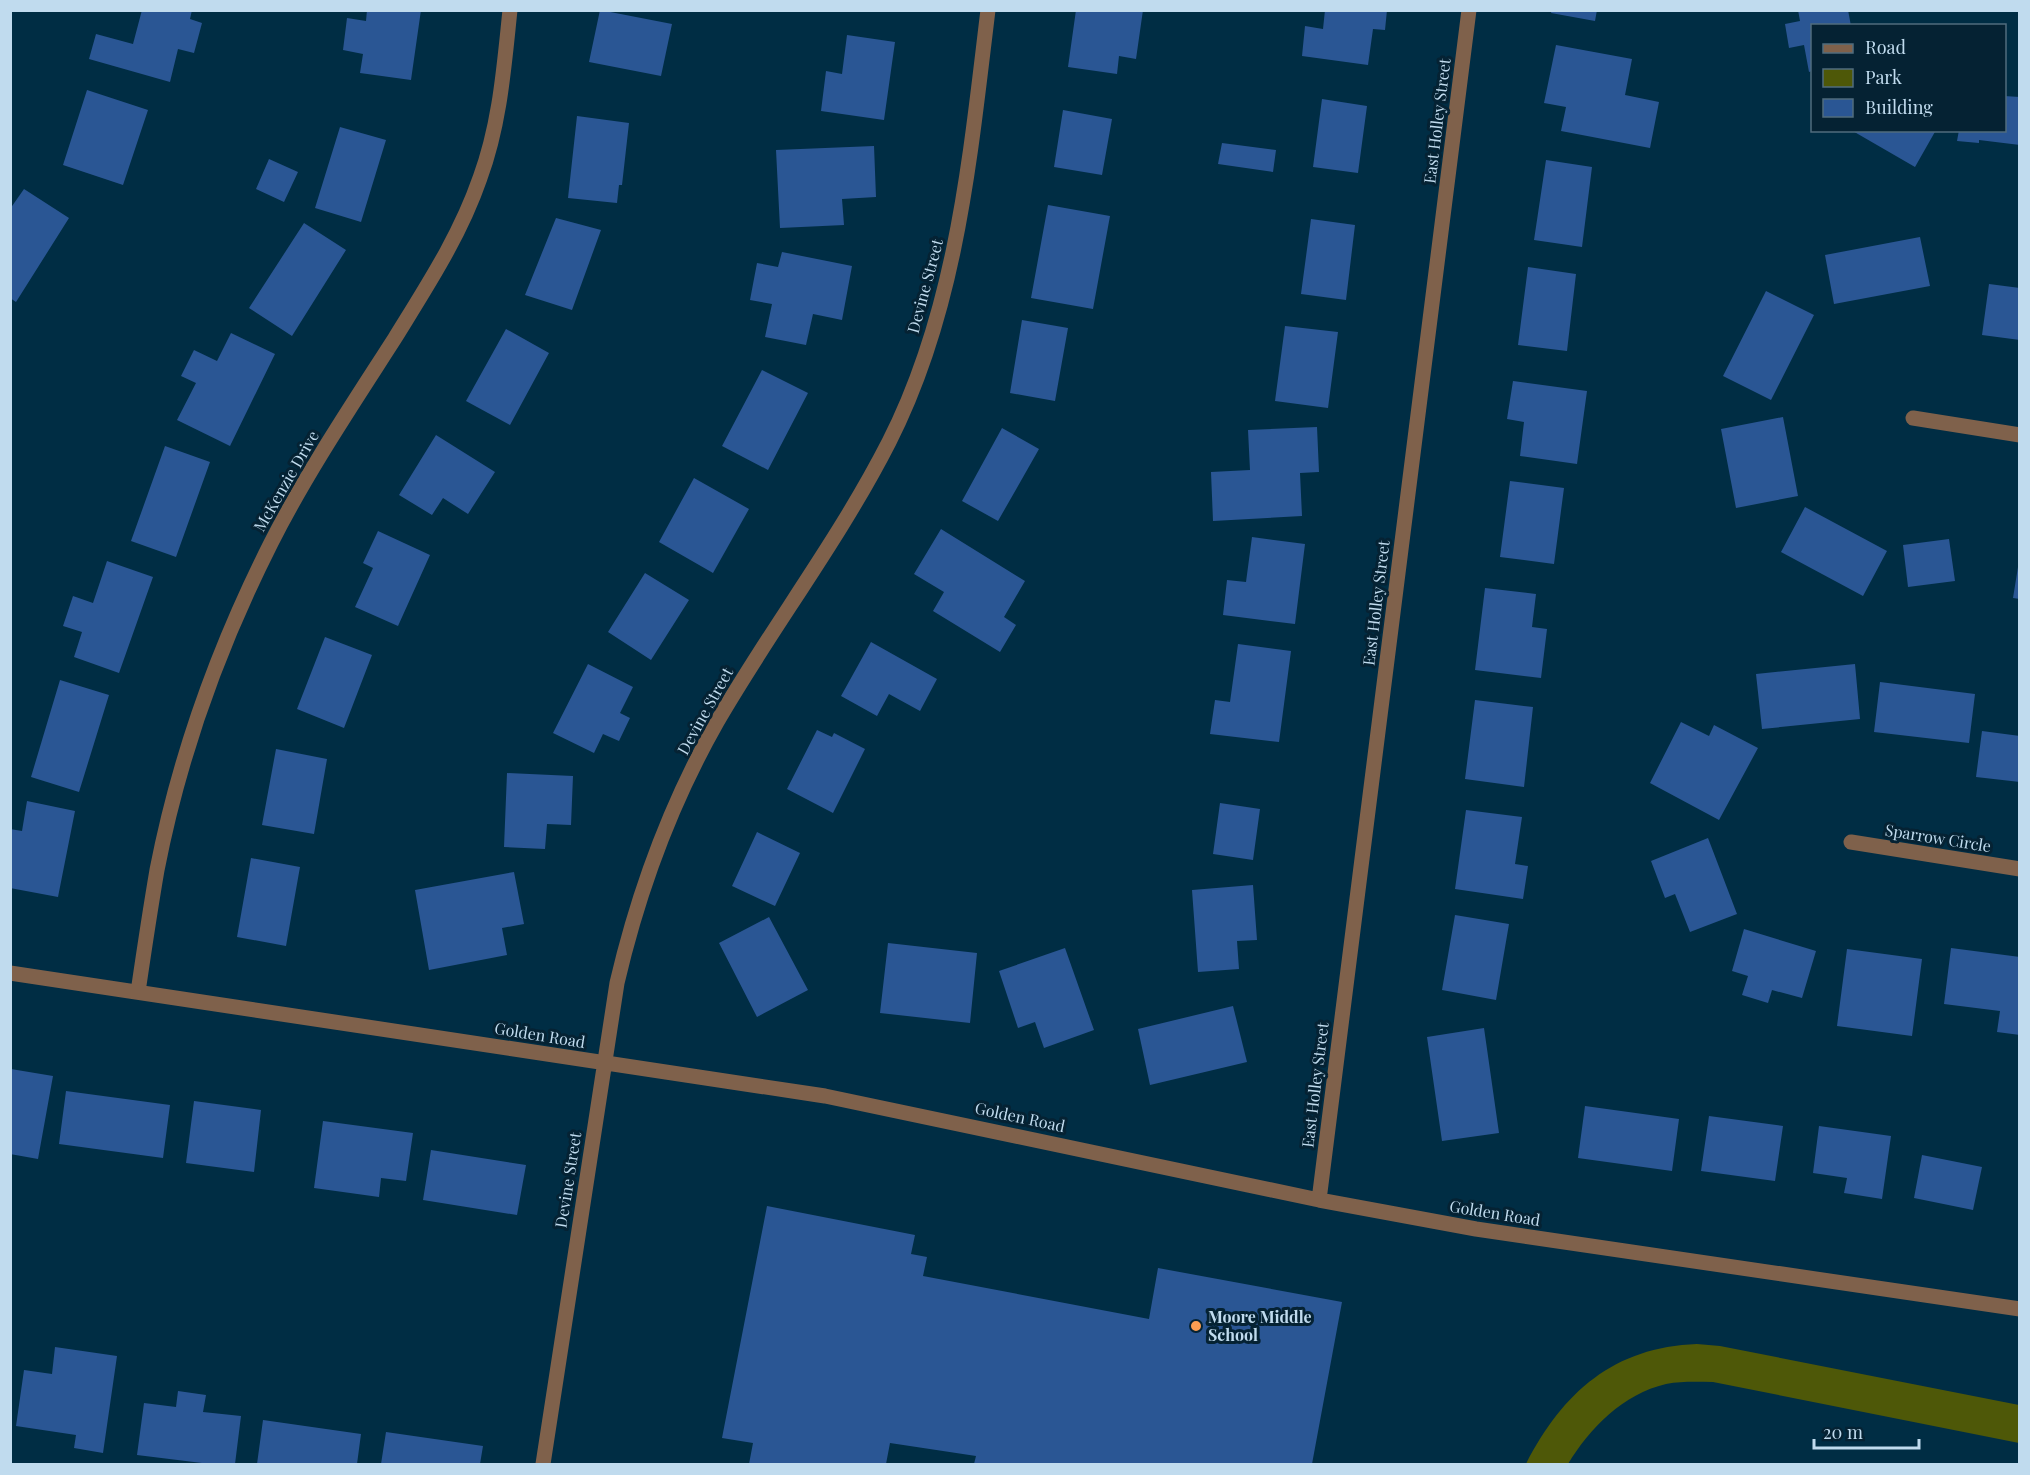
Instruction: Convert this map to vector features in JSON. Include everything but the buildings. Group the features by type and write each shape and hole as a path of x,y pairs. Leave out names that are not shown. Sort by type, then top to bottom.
{"street":[{"name":"McKenzie Drive","path":"138,992 157,870 178,783 196,724 230,631 271,543 298,494 448,252 466,215 492,141 500,99 510,10"},
{"name":"Devine Street","path":"543,1464 604,1063 626,942 652,864 675,807 715,725 846,519 890,441 915,381 945,288 958,231 968,174 988,10"},
{"name":"East Holley Street","path":"1319,1200 1469,10"},
{"path":"1913,418 2019,435"},
{"name":"Sparrow Circle","path":"1851,842 2019,869"},
{"name":"Golden Road","path":"10,973 825,1096 1319,1200 1476,1229 2019,1309"}],"green space":[{"path":"1697,1344 1720,1346 2019,1405 2019,1443 1713,1382 1684,1382 1650,1389 1622,1404 1597,1426 1568,1464 1526,1464 1557,1415 1574,1395 1594,1378 1616,1364 1640,1354 1667,1347"}],"place":[{"name":"Moore Middle School","path":"1196,1326"}]}
